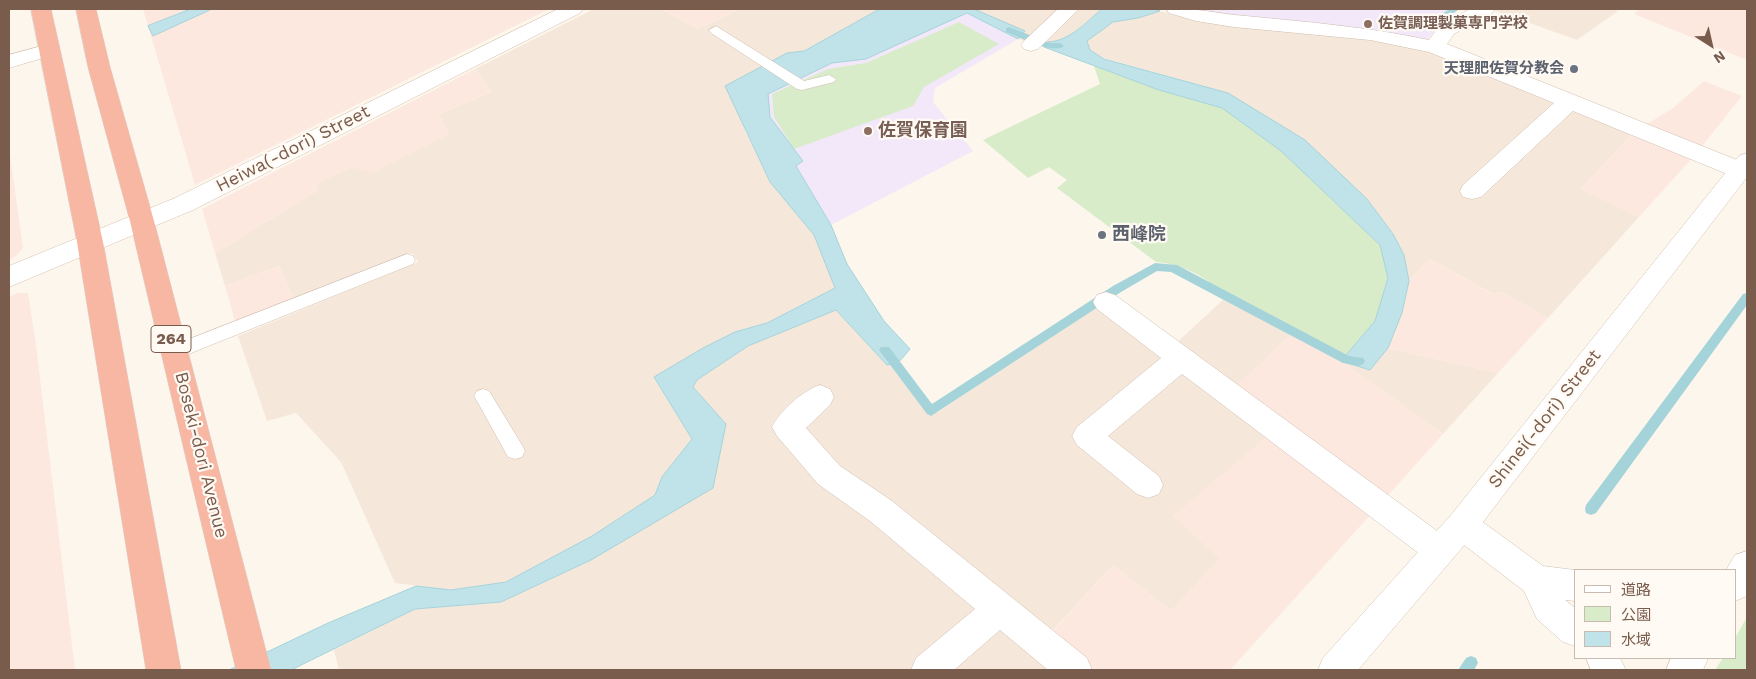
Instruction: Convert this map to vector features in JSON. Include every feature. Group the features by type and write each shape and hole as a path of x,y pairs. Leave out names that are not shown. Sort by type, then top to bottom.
{"highway":[{"path":"41,9 90,242 164,670"},
{"name":"Boseki-dori Avenue","path":"86,9 99,67 142,221 254,670"}],"street":[{"name":"Heiwa(-dori) Street","path":"9,277 184,204 573,9"},
{"path":"1035,40 1069,9"},
{"path":"1178,9 1196,15 1268,25 1370,34 1435,47 1570,101 1744,166"},
{"path":"1435,47 1446,30 1484,9"},
{"path":"9,62 49,50"},
{"path":"1472,191 1570,101"},
{"name":"Shinei(-dori) Street","path":"1335,670 1462,525 1744,166"},
{"path":"1106,302 1440,551"},
{"path":"1148,485 1087,436 1181,358"},
{"path":"820,397 787,428 829,474 881,511 1075,670"},
{"path":"1462,525 1536,580 1574,586"},
{"path":"1731,569 1747,556"},
{"path":"1736,584 1747,566"},
{"path":"1536,580 1549,608 1574,629"},
{"path":"928,670 1000,609"},
{"path":"1683,670 1690,659"}],"lane":[{"path":"716,30 802,86 829,79"},
{"path":"175,352 407,260"},
{"path":"483,396 515,451"}],"shaded area":[{"path":"143,9 549,9 195,185"},
{"path":"594,9 661,9 698,29 740,9 880,9 804,51 787,54 735,105 746,133 770,182 814,235 835,288 767,323 735,332 654,378 692,439 662,477 655,495 592,536 506,582 451,590 395,583 341,462 296,413 267,421 238,336 418,262 412,253 294,300 279,266 225,286 215,253 318,190 318,182 351,167 449,134 439,114 491,92 475,69"},
{"path":"661,9 740,9 698,29"},
{"path":"974,9 1102,9 1073,33 1056,42 1048,42 1044,47 1018,39 1024,32"},
{"name":"佐賀調理製菓専門学校","path":"1187,9 1447,9 1459,14 1440,26 1425,41"},
{"path":"1611,9 1618,11 1577,40 1493,10"},
{"path":"1639,9 1747,9 1747,60 1634,14"},
{"path":"1160,11 1195,20 1381,41 1431,52 1636,131 1581,188 1639,217 1548,318 1502,292 1493,294 1430,259 1409,281 1404,255 1393,234 1367,199 1228,93 1104,58 1089,50 1087,41 1113,22 1138,18"},
{"name":"佐賀保育園","path":"967,13 1018,39 935,88 933,102 973,151 831,225 796,165 803,161 770,117 767,94 832,63 866,59"},
{"path":"475,69 491,92 439,114 449,134 371,173 351,167 318,182 318,190 215,253 202,209"},
{"path":"1704,81 1742,96 1695,155 1639,217 1580,189 1636,131 1673,108"},
{"path":"9,147 23,248 15,257 9,260"},
{"path":"1430,259 1492,294 1502,292 1548,318 1498,373 1388,348 1402,313 1409,281"},
{"path":"279,266 294,300 235,321 225,286"},
{"path":"17,293 28,293 36,345 75,670 9,670 9,297"},
{"path":"1110,297 1173,346 1224,299 1292,334 1234,389 1282,425 1220,559 1171,611 1113,565 1049,635 1000,596 912,670 339,670 334,650 415,609 501,602 591,560 726,424 693,387 697,380 748,346 836,310 887,365 899,362 938,412"},
{"path":"1292,334 1341,361 1443,434 1383,501 1233,389"},
{"path":"1388,348 1498,373 1443,434 1341,361 1370,370"},
{"path":"1270,434 1372,513 1230,670 1091,670 1049,636 1113,565 1171,611 1220,559 1173,516"},
{"path":"1003,620 1062,670 945,670"}],"green space":[{"path":"959,22 999,44 924,87 913,106 794,149 774,117 772,94 828,69 866,63"},
{"path":"1094,66 1159,90 1222,108 1281,151 1380,245 1388,278 1375,321 1341,361 1224,299 1219,291 1204,278 1185,269 1156,262 1057,188 1067,180 1049,167 1028,178 983,140 1100,84"},
{"path":"1747,617 1747,670 1715,670 1722,659 1736,659 1736,636"}],"water":[{"path":"191,9 212,9 153,36 148,26"},
{"path":"880,9 974,9 1025,31 1018,39 967,13 866,59 832,63 768,94 770,117 803,161 796,166 831,225 847,264 884,321 910,349 899,362 887,365 836,310 748,346 697,380 693,387 726,424 713,488 591,560 501,602 415,609 291,670 229,670 328,623 416,586 451,590 506,582 592,536 655,495 662,477 692,439 654,377 703,348 735,332 767,323 835,288 814,235 770,182 725,86 787,53 804,51"},
{"path":"1102,9 1153,9 1160,11 1138,18 1113,22 1087,41 1090,50 1104,59 1228,93 1305,140 1367,199 1393,234 1404,255 1409,281 1402,313 1388,348 1370,370 1341,361 1375,321 1388,278 1380,245 1281,151 1222,108 1159,90 1044,47 1048,42 1071,35"}],"waterway":[{"path":"1438,18 1456,9"},
{"path":"1009,30 1049,46 1060,46"},
{"path":"885,350 931,411 1117,289 1155,267 1173,268 1347,360 1359,361"},
{"path":"1591,509 1747,297"},
{"path":"1465,670 1471,663"}],"place":[{"name":"佐賀調理製菓専門学校","path":"1368,24"},
{"name":"天理肥佐賀分教会","path":"1574,69"},
{"name":"佐賀保育園","path":"868,131"},
{"name":"西峰院","path":"1102,235"}]}
